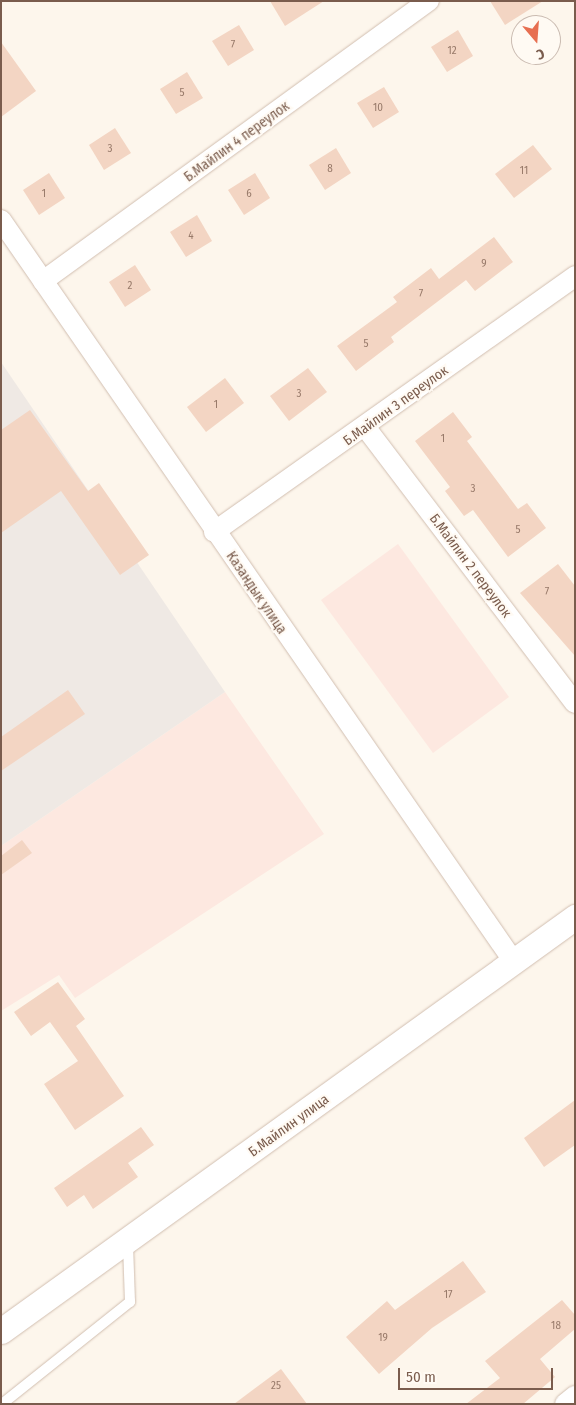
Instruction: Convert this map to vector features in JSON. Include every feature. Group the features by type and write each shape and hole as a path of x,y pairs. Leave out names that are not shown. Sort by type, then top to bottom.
{"street":[{"name":"Б.Майлин 4 переулок","path":"43,281 429,1"},
{"name":"Казандык улица","path":"1,220 214,532 514,962"},
{"name":"Б.Майлин 3 переулок","path":"214,532 366,428 575,276"},
{"name":"Б.Майлин 2 переулок","path":"366,428 575,703"},
{"name":"Б.Майлин улица","path":"1,1332 128,1244 575,917"},
{"path":"565,1404 575,1396"}],"lane":[{"path":"2,1404 130,1302 128,1244"}],"shaded area":[{"path":"1,362 225,692 1,846"},
{"path":"398,544 509,697 433,753 321,600"},
{"path":"225,692 324,834 75,998 59,975 1,1011 1,846"}],"building":[{"path":"270,1 324,1 285,26"},
{"path":"490,1 543,1 521,15 511,15 511,21 505,25"},
{"path":"239,25 254,50 228,66 212,41"},
{"path":"458,30 473,56 447,72 431,47"},
{"path":"1,42 36,91 1,117"},
{"path":"187,72 203,98 176,114 160,89"},
{"path":"384,87 399,112 373,128 357,103"},
{"path":"115,128 131,153 104,170 89,145"},
{"path":"533,145 552,169 514,198 495,174"},
{"path":"336,148 351,173 325,190 309,165"},
{"path":"49,173 65,198 39,215 23,190"},
{"path":"255,173 270,198 244,215 228,190"},
{"path":"197,215 212,241 186,257 170,232"},
{"path":"494,237 513,262 475,291 466,280 391,337 394,342 356,371 337,346 397,302 393,297 431,268 439,279"},
{"path":"135,265 151,290 125,307 109,282"},
{"path":"308,368 327,392 289,421 270,396"},
{"path":"225,378 244,403 206,432 187,407"},
{"path":"30,410 88,491 99,483 149,555 120,575 61,491 1,533 1,430"},
{"path":"453,412 472,437 467,441 518,509 527,503 546,528 508,557 473,510 464,516 445,491 450,487 415,441"},
{"path":"558,564 575,586 575,656 520,593"},
{"path":"68,690 85,714 1,771 1,737"},
{"path":"22,840 32,853 1,875 1,856"},
{"path":"58,982 85,1019 76,1026 124,1096 75,1130 44,1084 78,1061 50,1022 31,1036 14,1012"},
{"path":"575,1100 575,1145 544,1167 524,1138"},
{"path":"141,1127 154,1145 128,1163 138,1177 93,1209 84,1195 67,1207 54,1188"},
{"path":"463,1261 486,1292 432,1328 379,1374 346,1337 387,1301 395,1310"},
{"path":"562,1300 575,1315 575,1329 540,1359 555,1377 523,1404 466,1404 500,1378 485,1361"},
{"path":"281,1369 307,1404 234,1404"}]}
